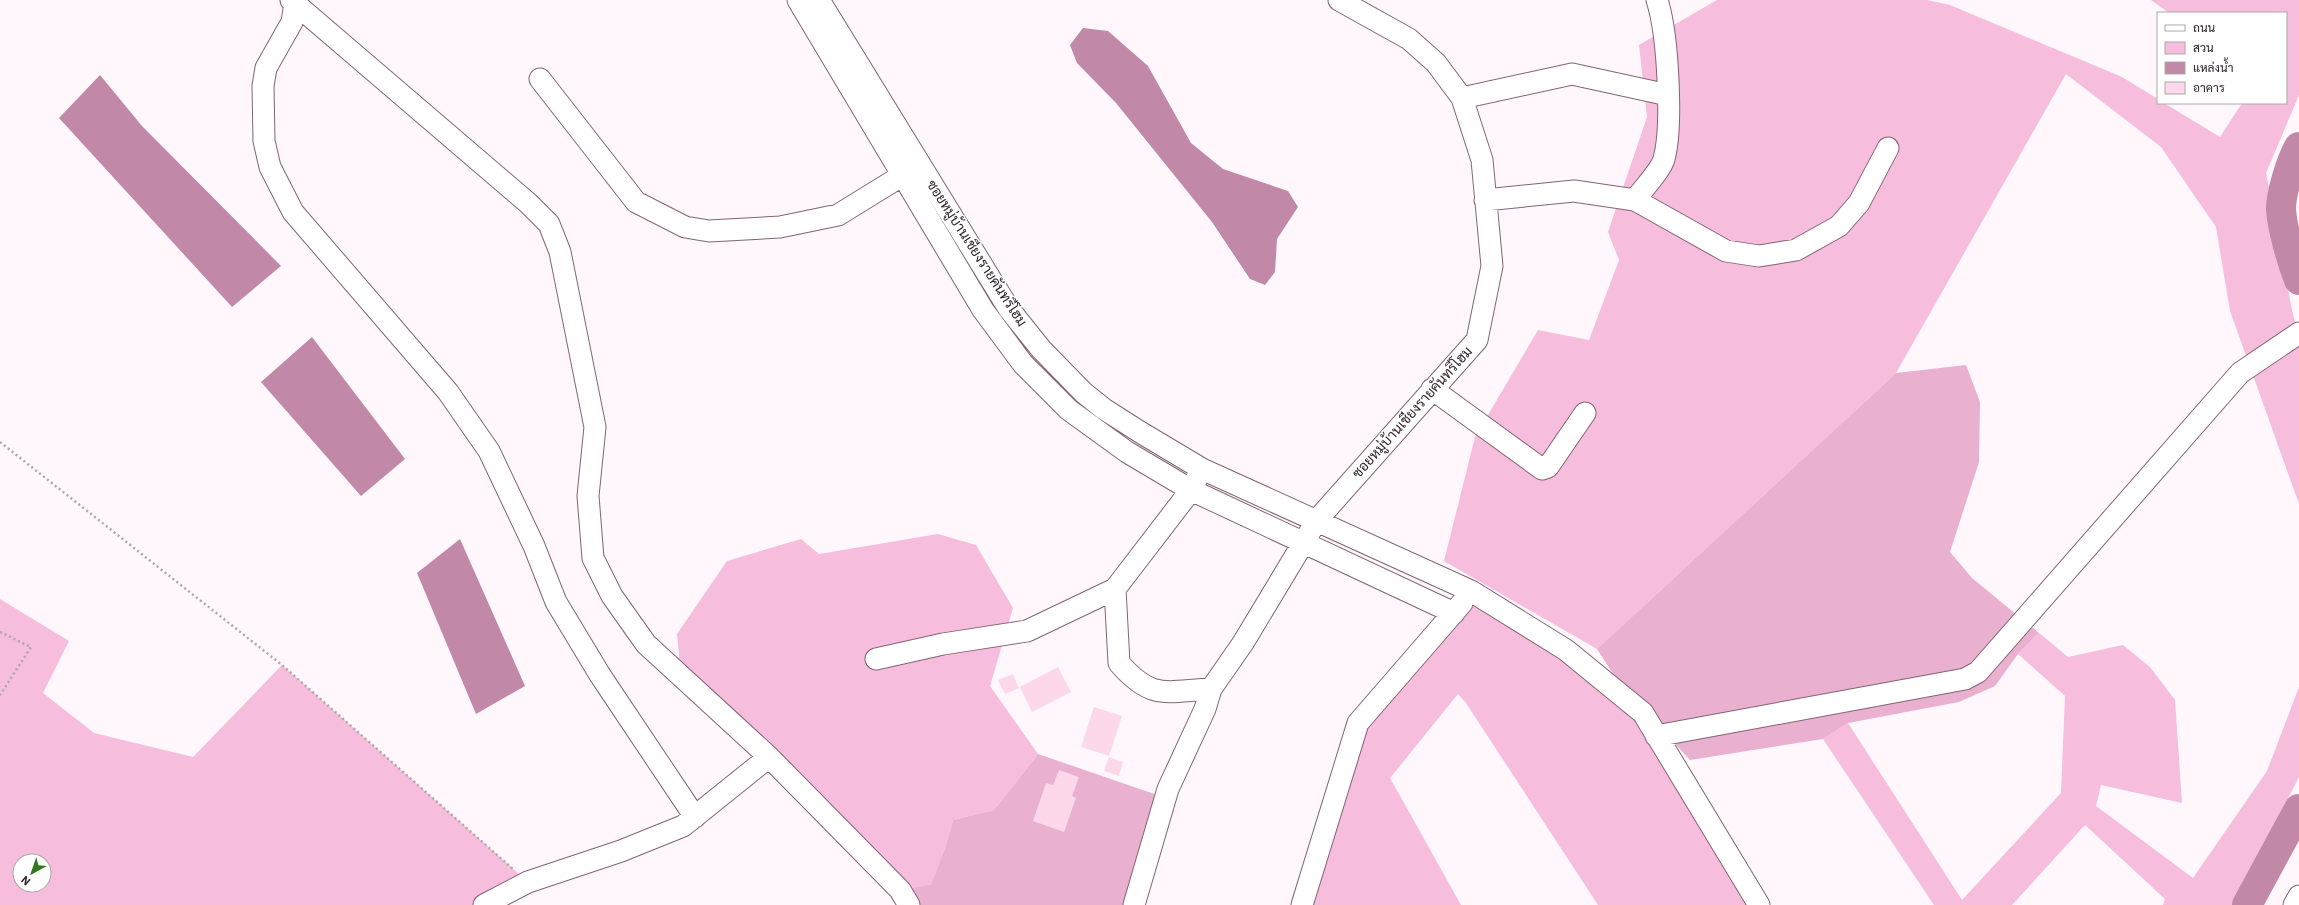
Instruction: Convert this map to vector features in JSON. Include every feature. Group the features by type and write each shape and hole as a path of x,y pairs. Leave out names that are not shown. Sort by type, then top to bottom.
{"street":[{"path":"798,0 819,12 903,175 983,310 1023,364 1069,410 1127,452 1191,490 1304,541 1454,613"},
{"name":"ซอยหมู่บ้านเชียงรายคันทรีโฮม","path":"1134,905 1168,789 1205,709 1211,689 1243,643 1317,520 1477,340 1492,266 1482,160 1462,98 1436,63 1409,39 1339,0"},
{"path":"1635,200 1663,161 1668,126 1668,95 1660,11 1657,0"},
{"path":"293,2 528,202 549,224 560,252 595,427 588,496 592,558 612,596 646,644 769,757 900,890 909,905"},
{"path":"293,2 292,22 266,68 263,86 264,141 270,167 282,192 293,212 448,392 489,451 534,546 556,602 600,676 695,817"},
{"name":"ซอยหมู่บ้านเชียงรายคันทรีโฮม","path":"819,12 1009,308 1041,349 1084,393 1104,409 1202,469 1471,591 1566,650 1643,713 1759,905"},
{"path":"1462,98 1572,74 1668,95"},
{"path":"540,80 636,202 685,227 709,231 780,227 838,215 903,175"},
{"path":"1485,200 1574,191 1635,200 1726,251 1759,256 1796,250 1839,226 1859,203 1888,148"},
{"path":"983,310 1003,297"},
{"path":"1656,736 1965,678 1978,672 2240,373 2295,335"},
{"path":"1432,389 1542,469 1548,467 1585,413"},
{"path":"1069,410 1084,393"},
{"path":"876,659 943,644 1027,631 1115,589 1191,490 1202,469"},
{"path":"1115,589 1119,663 1129,675 1141,685 1156,692 1211,689"},
{"path":"1302,905 1358,723 1454,613 1471,591"},
{"path":"484,905 528,882 621,851 683,826 769,757"},
{"path":"2294,905 2299,896"}],"path":[{"path":"0,442 282,665 528,882"},
{"path":"0,632 31,647 0,696"}],"green space":[{"path":"1717,0 1927,0 1950,5 2122,77 2157,98 2157,104 2166,104 2220,137 2241,104 2287,104 2287,12 2168,12 2151,0 2299,0 2299,95 2266,173 2292,310 2299,337 2299,504 2230,311 2216,227 2161,147 2066,74 1896,373 1597,649 1444,561 1475,437 1538,330 1589,340 1619,260 1608,232 1647,117 1639,45"},
{"path":"938,534 976,545 1013,608 990,686 1038,754 994,810 953,820 945,848 931,886 900,890 681,677 677,634 727,561 801,539 819,554"},
{"path":"1471,591 1643,713 1759,905 1598,905 1466,703 1458,694 1390,778 1461,905 1302,905 1358,723"},
{"path":"0,599 69,641 43,693 94,733 193,757 282,665 528,882 484,905 0,905"},
{"path":"2039,633 2068,657 2123,645 2150,667 2175,700 2182,803 2101,785 2096,806 2193,878 2267,771 2299,687 2299,777 2233,905 2163,905 2165,899 2085,825 2012,905 1934,905 1823,739 1848,723 1962,900 2061,793 2065,696 2018,654"}],"shaded area":[{"path":"1966,365 1980,402 1979,462 1950,552 1972,578 2039,633 2018,654 1995,686 1959,702 1848,723 1823,739 1690,760 1619,683 1597,649 1896,373"},
{"path":"1038,754 1166,798 1134,905 909,905 900,890 931,885 945,848 953,820 994,810"}],"water":[{"path":"1083,28 1108,31 1148,66 1191,143 1223,169 1288,191 1298,207 1277,239 1275,272 1265,285 1250,279 1212,222 1116,103 1077,63 1070,45"},
{"path":"100,75 142,126 281,266 232,307 59,118"},
{"path":"312,337 405,459 361,496 261,382"},
{"path":"460,539 525,686 476,714 417,573"}],"building":[{"path":"1058,667 1071,692 1032,712 1020,687"},
{"path":"1013,674 1019,688 1005,694 998,680"},
{"path":"1094,707 1122,716 1109,756 1081,747"},
{"path":"1109,757 1123,762 1119,776 1104,771"},
{"path":"1059,770 1079,777 1072,796 1076,798 1064,832 1033,821 1046,783 1053,785"}],"waterway":[{"path":"2299,147 2287,177 2281,202 2283,226 2293,264 2299,280"},
{"path":"2247,905 2299,809"}]}
